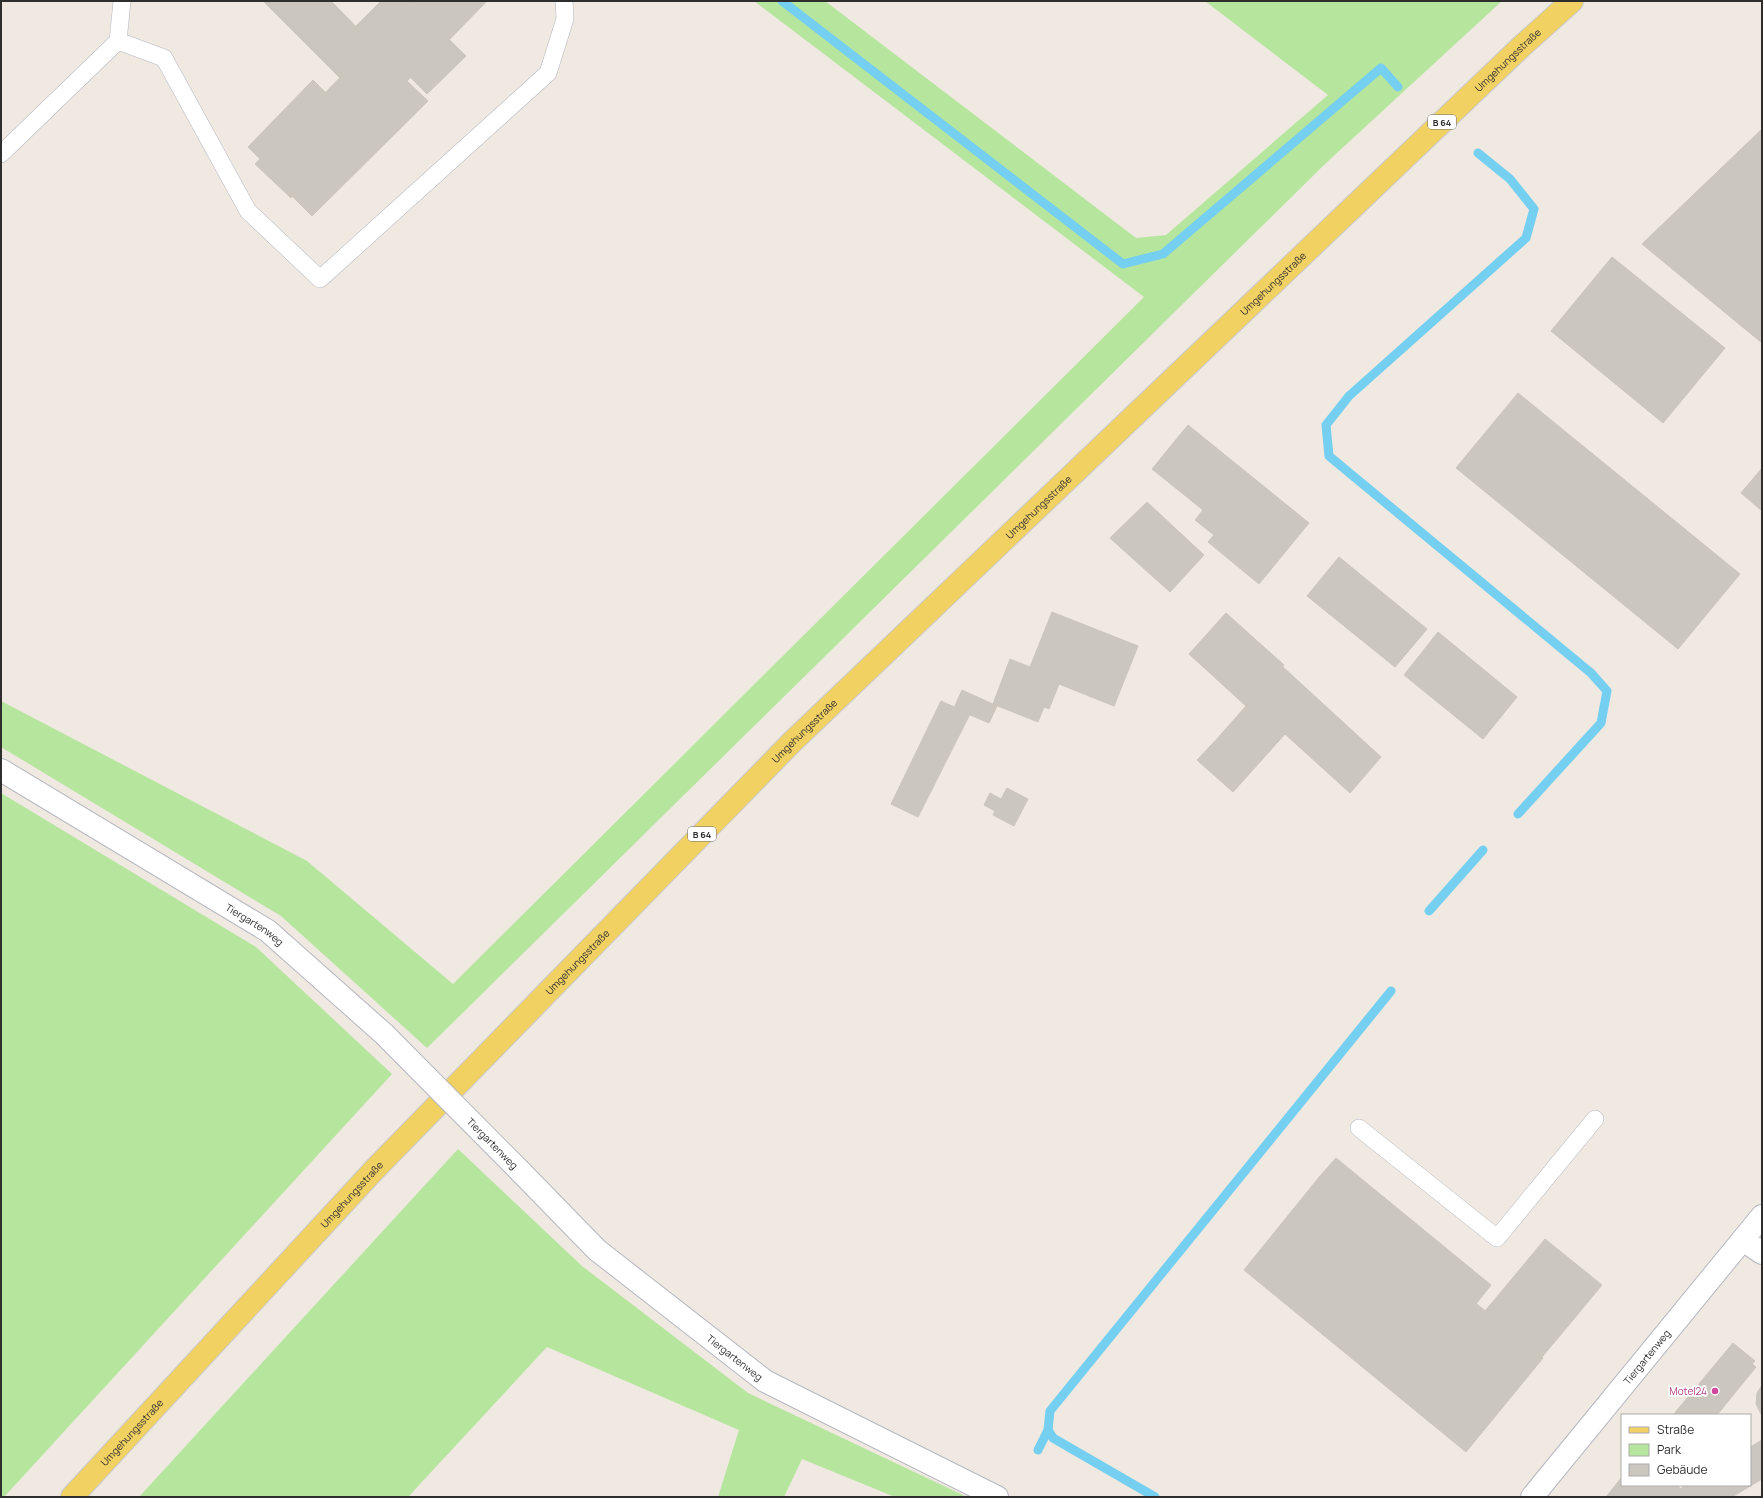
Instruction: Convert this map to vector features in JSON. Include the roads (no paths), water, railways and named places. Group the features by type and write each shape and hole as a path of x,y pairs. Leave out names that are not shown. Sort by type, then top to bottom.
{"main road":[{"name":"Umgehungsstraße","path":"72,1497 374,1170 792,742 1517,51 1572,1"}],"street":[{"name":"Tiergartenweg","path":"1,770 268,931 384,1034 520,1170 597,1250 765,1381 997,1497"},
{"name":"Tiergartenweg","path":"1532,1497 1762,1216"},
{"path":"1743,1240 1762,1253"}],"lane":[{"path":"1,154 118,41 122,1"},
{"path":"118,41 164,58 248,211 320,279 548,73 566,18 564,1"},
{"path":"1359,1128 1496,1238 1595,1119"}],"waterway":[{"path":"782,1 1123,264 1163,254 1381,68 1398,87"},
{"path":"1478,153 1510,179 1534,209 1526,238 1349,396 1326,425 1329,456 1591,673 1607,691 1601,723 1518,814"},
{"path":"1429,911 1483,850"},
{"path":"1155,1497 1053,1438 1048,1430 1050,1411 1391,991"},
{"path":"1038,1450 1048,1430"}],"place":[{"name":"Motel24","path":"1715,1391"}]}
